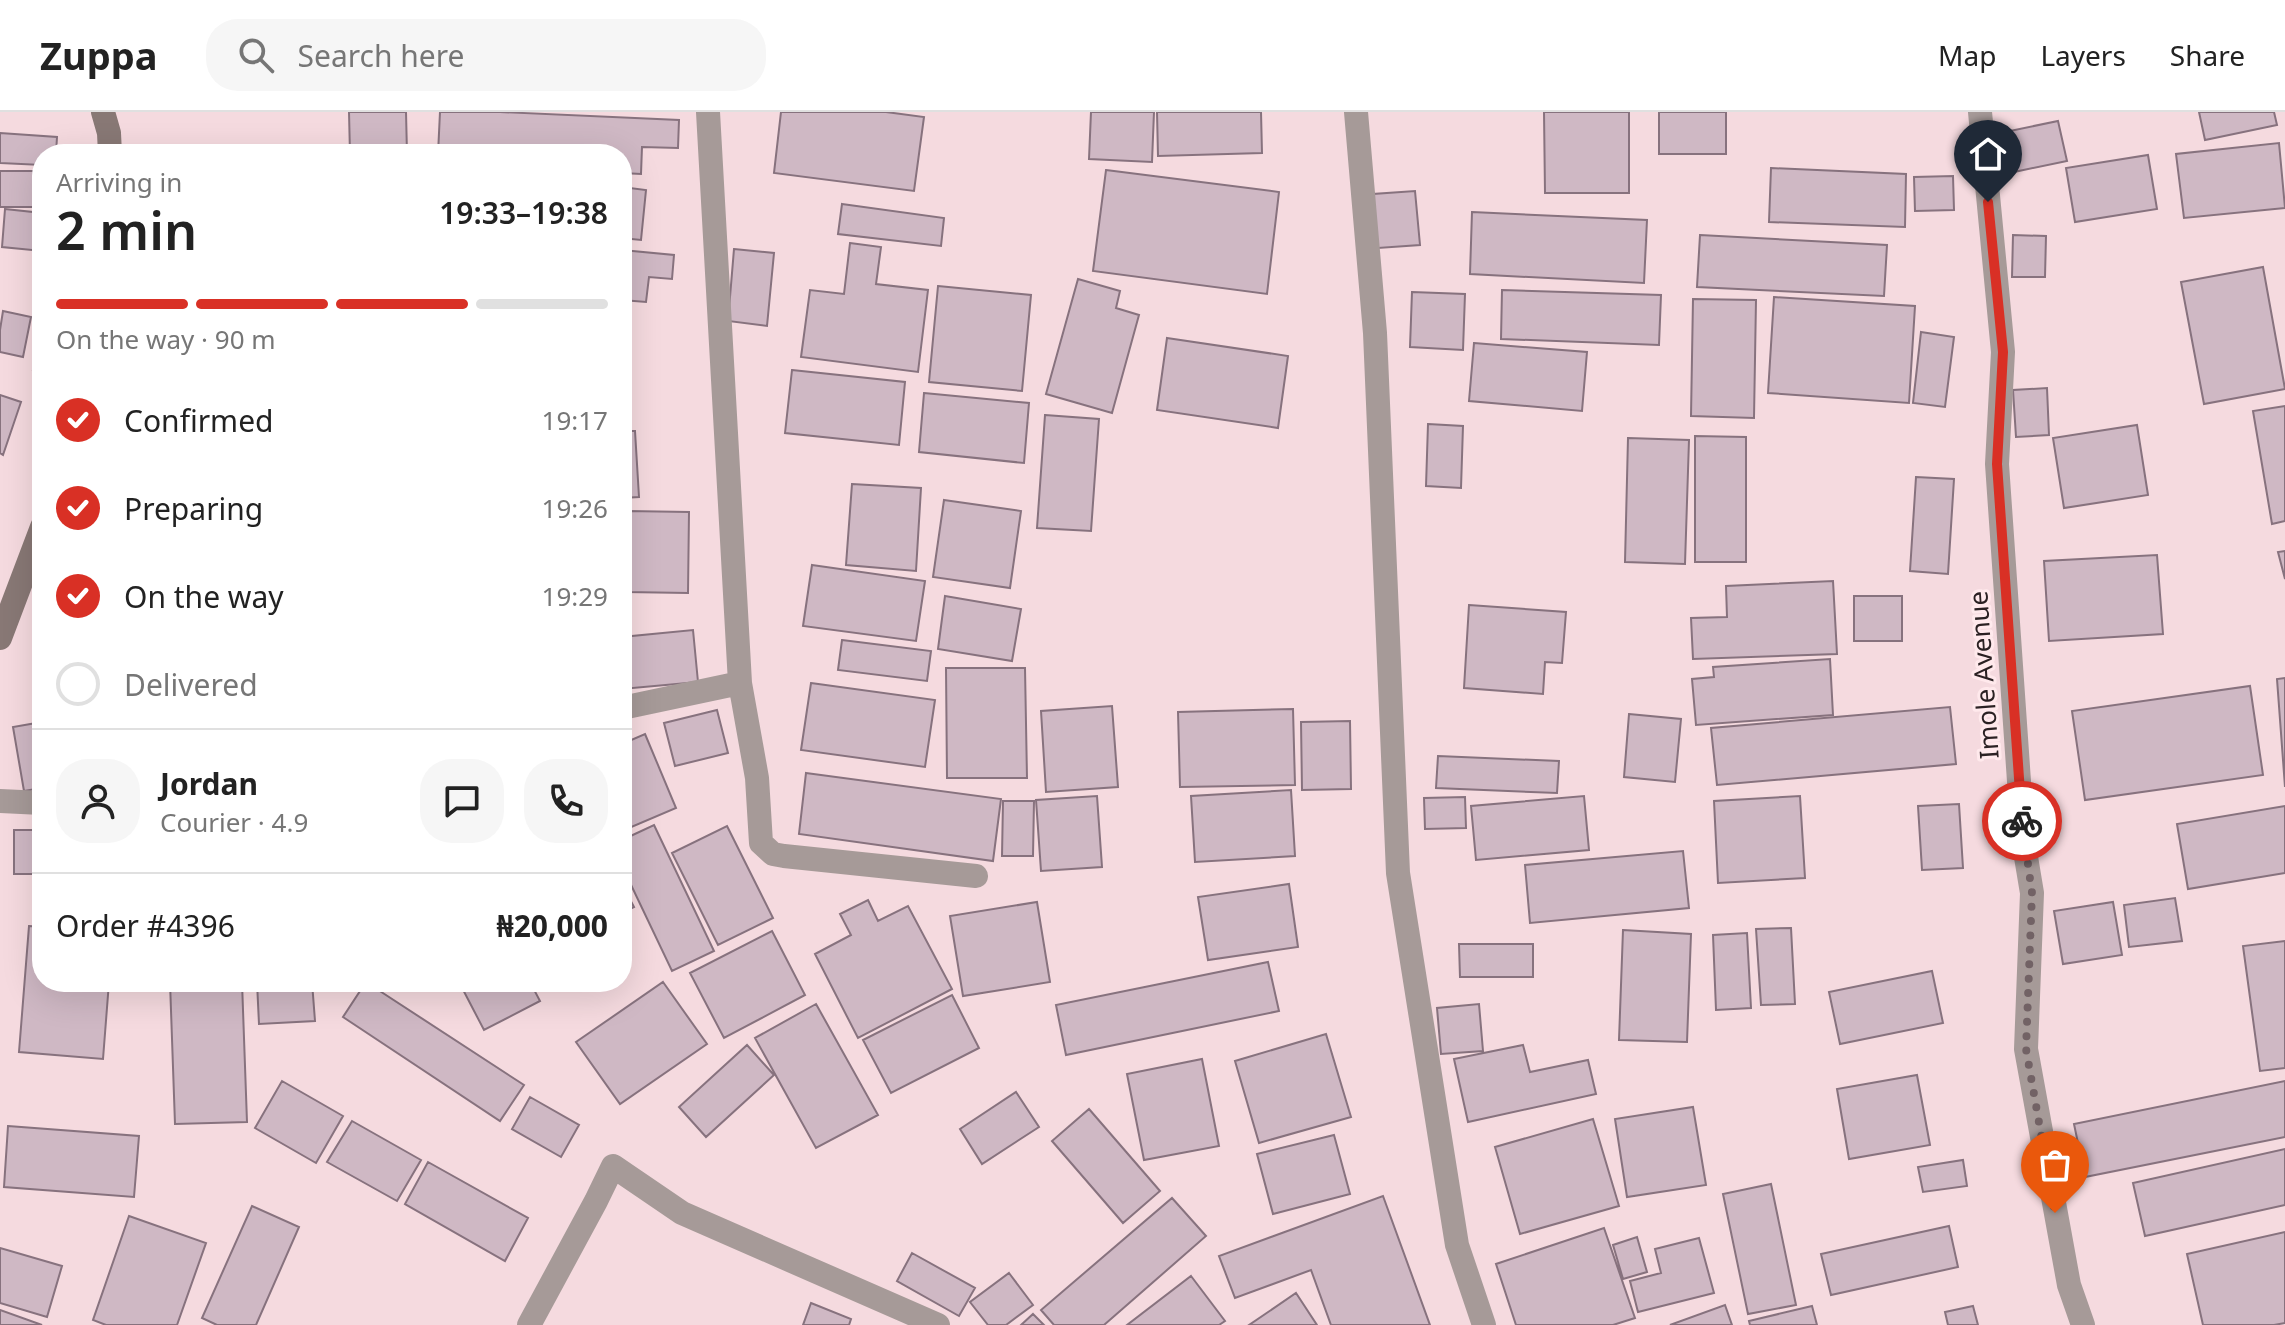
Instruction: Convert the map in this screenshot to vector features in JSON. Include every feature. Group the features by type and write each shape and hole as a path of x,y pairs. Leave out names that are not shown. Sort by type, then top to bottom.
{"street":[{"path":"103,112 110,144"},
{"path":"708,112 740,683 757,778 761,843 773,854 976,876"},
{"path":"1356,112 1375,333 1398,873 1457,1245 1484,1325"},
{"name":"Imole Avenue","path":"1980,112 2003,352 1997,464 2023,839 2032,893 2026,1049 2069,1285 2083,1325"},
{"path":"0,638 32,553"},
{"path":"632,706 740,683"},
{"path":"0,801 32,803"},
{"path":"529,1325 613,1166 682,1213 938,1325"}],"building":[{"path":"349,112 406,112 407,144 350,144"},
{"path":"440,112 679,120 678,148 642,147 641,174 632,174 632,144 438,144"},
{"path":"781,112 886,112 924,117 914,191 774,173"},
{"path":"1091,112 1154,112 1152,162 1089,159"},
{"path":"1157,112 1261,112 1262,153 1158,156"},
{"path":"1544,112 1629,112 1629,193 1545,193"},
{"path":"1659,112 1726,112 1726,154 1659,154"},
{"path":"2199,112 2274,112 2277,125 2205,140"},
{"path":"2058,121 2067,161 2014,172 2005,132"},
{"path":"0,133 57,137 57,144 32,144 32,165 0,163"},
{"path":"2279,143 2285,208 2184,218 2176,154"},
{"path":"2148,155 2157,209 2075,222 2066,168"},
{"path":"1771,168 1906,174 1905,227 1769,222"},
{"path":"1106,170 1279,192 1267,294 1093,271"},
{"path":"0,171 32,171 32,207 0,207"},
{"path":"1953,176 1954,210 1915,211 1914,177"},
{"path":"632,188 646,190 641,240 632,239"},
{"path":"1415,191 1420,245 1378,248 1373,194"},
{"path":"842,204 944,218 941,246 838,234"},
{"path":"5,209 32,212 32,250 2,247"},
{"path":"1472,212 1647,220 1644,283 1470,274"},
{"path":"1700,235 1887,245 1884,296 1697,287"},
{"path":"2013,235 2046,236 2045,277 2012,277"},
{"path":"850,243 881,247 876,284 928,290 918,372 801,357 810,290 844,294"},
{"path":"734,249 774,253 767,326 728,321"},
{"path":"632,251 674,255 672,279 649,277 646,302 632,301"},
{"path":"2263,267 2285,389 2204,404 2181,282"},
{"path":"1078,279 1120,291 1116,308 1139,315 1112,413 1046,394"},
{"path":"938,286 1031,295 1022,391 929,382"},
{"path":"1502,290 1661,295 1659,345 1501,339"},
{"path":"1412,292 1465,294 1463,350 1410,347"},
{"path":"1774,297 1915,306 1909,403 1768,393"},
{"path":"1693,299 1756,300 1754,418 1691,416"},
{"path":"3,311 31,317 23,357 0,352"},
{"path":"1921,332 1954,337 1945,407 1913,403"},
{"path":"1167,338 1288,356 1278,428 1157,410"},
{"path":"1474,343 1587,352 1582,411 1469,401"},
{"path":"792,370 905,382 899,445 785,433"},
{"path":"2047,388 2049,435 2016,437 2013,390"},
{"path":"924,393 1029,403 1024,463 919,452"},
{"path":"0,395 21,402 3,455 0,453"},
{"path":"2285,406 2285,521 2272,524 2253,411"},
{"path":"1045,415 1099,419 1091,531 1037,528"},
{"path":"1428,424 1463,426 1461,488 1426,486"},
{"path":"2137,425 2148,495 2064,508 2053,438"},
{"path":"632,431 635,431 639,497 632,497"},
{"path":"1695,436 1746,437 1746,562 1695,562"},
{"path":"1628,438 1689,440 1685,564 1625,562"},
{"path":"1916,477 1954,479 1948,574 1910,571"},
{"path":"852,484 921,488 916,571 846,565"},
{"path":"944,500 1021,511 1010,588 933,577"},
{"path":"632,511 689,512 688,593 632,592"},
{"path":"2285,551 2285,579 2278,552"},
{"path":"2157,555 2163,634 2049,641 2044,561"},
{"path":"812,565 925,581 916,641 803,626"},
{"path":"1833,581 1837,654 1693,659 1691,618 1727,617 1726,586"},
{"path":"945,596 1021,609 1012,661 938,649"},
{"path":"1854,596 1902,596 1902,641 1854,641"},
{"path":"1469,605 1566,612 1562,663 1545,662 1543,694 1464,688"},
{"path":"693,630 698,682 632,688 632,636"},
{"path":"842,640 931,651 927,681 838,670"},
{"path":"1830,659 1833,715 1696,725 1692,679 1714,677 1713,667"},
{"path":"946,668 1025,668 1027,778 947,778"},
{"path":"2285,678 2285,787 2277,679"},
{"path":"811,683 935,700 925,767 801,750"},
{"path":"2250,686 2263,775 2085,800 2072,711"},
{"path":"1112,706 1118,787 1046,792 1041,711"},
{"path":"1950,707 1956,764 1717,785 1711,728"},
{"path":"1293,709 1295,785 1180,787 1178,712"},
{"path":"717,710 728,753 675,766 664,723"},
{"path":"1629,714 1681,719 1675,782 1624,777"},
{"path":"1350,721 1351,789 1302,790 1301,722"},
{"path":"32,724 32,790 24,791 13,727"},
{"path":"645,734 676,808 632,827 632,740"},
{"path":"1438,756 1559,761 1557,793 1436,788"},
{"path":"806,773 1001,799 993,861 799,834"},
{"path":"1291,790 1295,856 1195,862 1191,796"},
{"path":"1097,796 1102,867 1041,871 1036,800"},
{"path":"1584,796 1589,850 1476,860 1471,806"},
{"path":"1800,796 1805,878 1718,883 1714,801"},
{"path":"1465,797 1466,828 1425,829 1424,798"},
{"path":"1003,801 1034,801 1033,856 1002,856"},
{"path":"1959,804 1963,868 1922,870 1918,806"},
{"path":"2285,806 2285,873 2188,889 2177,824"},
{"path":"654,825 714,951 672,971 632,887 632,835"},
{"path":"727,826 773,918 718,945 672,853"},
{"path":"14,830 32,830 32,874 14,874"},
{"path":"1683,851 1689,908 1530,923 1525,865"},
{"path":"1289,884 1298,947 1208,960 1198,897"},
{"path":"2175,898 2182,941 2129,947 2124,905"},
{"path":"868,900 878,921 908,906 952,989 858,1038 815,954 851,935 840,914"},
{"path":"1037,902 1050,982 963,996 950,916"},
{"path":"2113,902 2122,955 2063,964 2054,911"},
{"path":"29,926 32,926 32,992 108,992 103,1059 19,1052"},
{"path":"1791,928 1795,1004 1761,1005 1756,929"},
{"path":"1623,930 1691,934 1687,1042 1619,1040"},
{"path":"772,931 805,995 724,1038 690,973"},
{"path":"1747,933 1751,1008 1716,1010 1713,935"},
{"path":"2285,941 2285,1068 2260,1071 2243,946"},
{"path":"1459,944 1533,944 1533,977 1460,977"},
{"path":"1268,962 1279,1011 1066,1055 1056,1005"},
{"path":"1932,971 1943,1023 1840,1044 1829,992"},
{"path":"663,982 707,1044 620,1104 576,1042"},
{"path":"170,992 242,992 247,1122 175,1124"},
{"path":"257,992 313,992 315,1021 259,1024"},
{"path":"359,992 381,992 524,1085 500,1121 343,1017"},
{"path":"464,992 535,992 540,1001 484,1030"},
{"path":"952,995 979,1048 891,1093 863,1040"},
{"path":"816,1004 878,1115 816,1148 755,1038"},
{"path":"1479,1004 1483,1051 1441,1054 1437,1008"},
{"path":"1326,1034 1351,1117 1259,1143 1235,1061"},
{"path":"747,1045 774,1075 706,1137 679,1107"},
{"path":"1523,1045 1530,1072 1588,1060 1596,1094 1468,1122 1454,1059"},
{"path":"1202,1059 1219,1146 1144,1160 1127,1074"},
{"path":"1917,1075 1930,1145 1849,1159 1837,1089"},
{"path":"282,1081 343,1116 316,1163 255,1128"},
{"path":"2285,1081 2285,1137 2085,1177 2074,1124"},
{"path":"1016,1092 1039,1127 982,1164 960,1129"},
{"path":"530,1097 579,1125 561,1157 512,1129"},
{"path":"1693,1107 1706,1185 1627,1197 1615,1119"},
{"path":"1089,1109 1160,1191 1123,1223 1052,1141"},
{"path":"1593,1119 1619,1206 1520,1234 1495,1147"},
{"path":"352,1121 421,1160 397,1201 327,1162"},
{"path":"8,1126 139,1136 134,1197 4,1187"},
{"path":"1334,1135 1350,1194 1273,1214 1257,1154"},
{"path":"2285,1149 2285,1205 2145,1236 2133,1183"},
{"path":"1963,1160 1967,1186 1923,1192 1918,1167"},
{"path":"428,1162 528,1218 505,1261 405,1204"},
{"path":"1771,1184 1796,1305 1748,1314 1723,1194"},
{"path":"1383,1196 1430,1325 1331,1325 1311,1270 1235,1298 1219,1256"},
{"path":"1172,1198 1206,1236 1104,1325 1054,1325 1041,1310"},
{"path":"252,1206 299,1227 256,1325 217,1325 202,1318"},
{"path":"129,1216 206,1243 177,1325 106,1325 93,1320"},
{"path":"1949,1226 1958,1267 1831,1295 1821,1254"},
{"path":"1604,1228 1635,1318 1613,1325 1516,1325 1496,1264"},
{"path":"2285,1232 2285,1323 2203,1325 2187,1254"},
{"path":"1637,1237 1647,1272 1623,1279 1613,1245"},
{"path":"1699,1238 1714,1293 1638,1312 1630,1281 1661,1273 1655,1249"},
{"path":"0,1248 62,1266 47,1317 0,1303"},
{"path":"912,1253 975,1288 959,1316 897,1281"},
{"path":"1009,1273 1033,1305 1006,1325 988,1325 970,1302"},
{"path":"1191,1276 1225,1321 1219,1325 1127,1325"},
{"path":"1296,1293 1317,1325 1249,1325"},
{"path":"811,1303 851,1319 849,1325 803,1325"},
{"path":"1725,1305 1732,1325 1670,1325"},
{"path":"1812,1306 1817,1325 1750,1325 1749,1321"},
{"path":"1973,1306 1978,1325 1948,1325 1945,1312"},
{"path":"0,1310 42,1325 0,1325"},
{"path":"1033,1314 1044,1325 1021,1325"}],"way so far":[{"path":"2022,821 2032,893 2026,1049 2055,1213"}],"route":[{"path":"1988,202 2003,352 1997,464 2022,821"}]}
